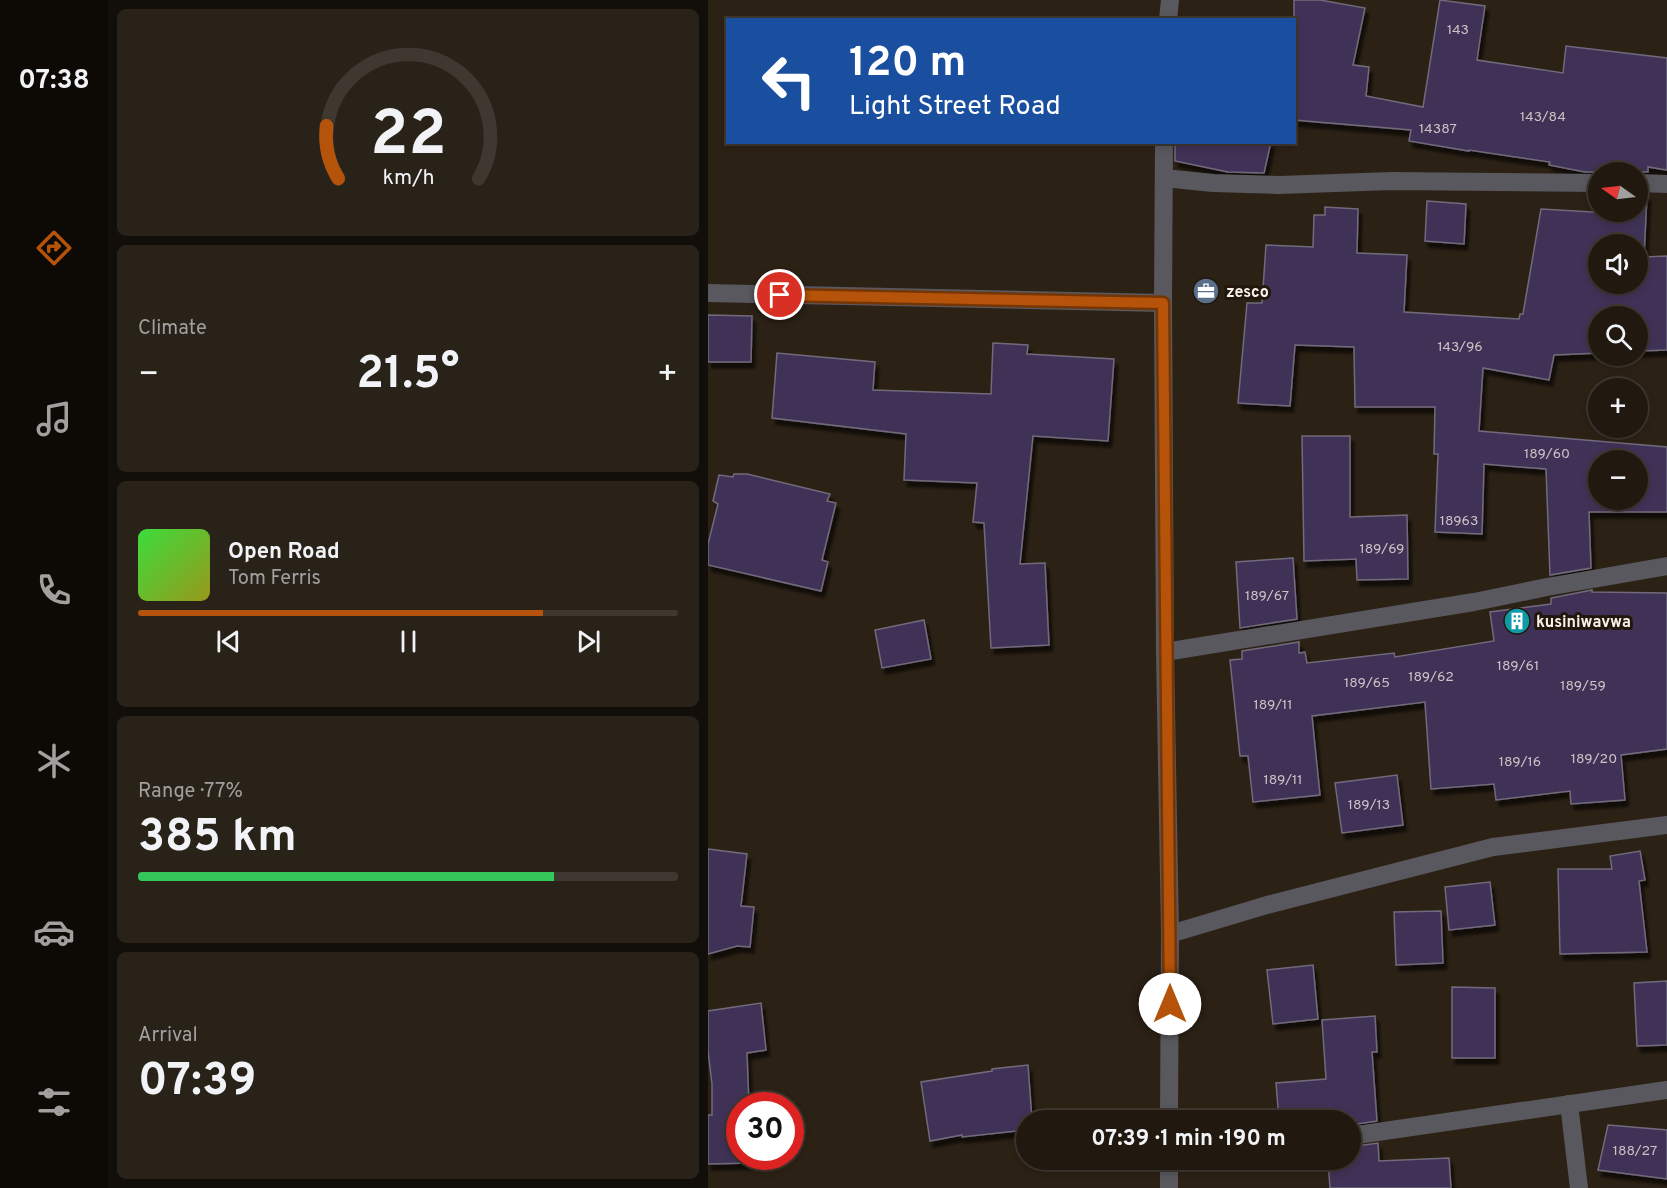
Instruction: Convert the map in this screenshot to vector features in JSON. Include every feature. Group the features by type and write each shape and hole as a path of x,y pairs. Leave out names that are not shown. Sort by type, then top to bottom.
{"street":[{"path":"1168,18 1170,0"},
{"path":"1164,144 1163,303 1170,934 1169,1110"},
{"path":"1164,178 1213,183 1279,185 1391,181 1588,183"},
{"path":"1648,183 1667,184"},
{"path":"708,293 1163,303"},
{"path":"1166,652 1474,602 1667,566"},
{"path":"1170,934 1267,905 1493,847 1667,825"},
{"path":"1361,1134 1667,1090"},
{"path":"1569,1104 1579,1188"},
{"path":"1169,1188 1171,1170"}],"building":[{"path":"1294,0 1320,0 1365,8 1353,65 1369,67 1366,96 1423,107 1440,0 1485,6 1477,60 1563,73 1566,46 1667,58 1667,170 1648,167 1648,162 1588,162 1588,172 1585,172 1549,165 1550,162 1409,141 1411,130 1296,120 1296,18 1294,18"},
{"path":"1175,144 1271,144 1264,173 1228,172 1175,161"},
{"path":"1427,201 1466,204 1464,244 1425,241"},
{"path":"1325,207 1358,209 1357,253 1407,255 1404,312 1519,319 1520,314 1523,314 1541,209 1588,212 1588,222 1646,222 1645,234 1588,234 1588,294 1648,294 1648,257 1667,256 1667,350 1648,351 1648,306 1588,306 1588,353 1554,355 1549,380 1483,368 1479,431 1667,447 1667,512 1589,512 1591,568 1550,575 1546,469 1484,464 1482,534 1435,532 1438,454 1434,454 1435,407 1355,407 1354,347 1295,345 1290,406 1238,403 1247,303 1262,303 1266,245 1313,247 1314,215 1325,215"},
{"path":"708,315 752,316 751,362 708,362"},
{"path":"993,343 1028,345 1027,354 1114,359 1108,441 1033,436 1020,564 1045,563 1049,645 991,648 984,523 973,522 977,483 904,480 906,434 772,418 777,353 875,362 873,390 991,394"},
{"path":"1302,436 1350,436 1350,517 1407,515 1408,579 1357,580 1356,559 1304,561"},
{"path":"734,474 747,474 830,494 827,501 836,503 822,560 828,562 821,591 708,565 708,544 718,504 713,501 719,475 733,477"},
{"path":"1293,558 1297,619 1240,628 1236,562"},
{"path":"1592,590 1592,592 1667,593 1667,749 1621,755 1625,800 1571,804 1570,791 1496,800 1494,784 1431,789 1425,702 1312,716 1320,795 1253,802 1248,756 1240,756 1230,660 1242,659 1242,651 1299,642 1299,653 1305,652 1307,663 1394,653 1395,657 1494,641 1490,612 1551,604 1551,598"},
{"path":"924,620 931,659 882,668 875,630"},
{"path":"1397,775 1403,825 1342,833 1335,783"},
{"path":"708,849 747,854 741,906 754,907 750,947 737,946 708,954"},
{"path":"1640,851 1645,880 1639,881 1647,952 1560,954 1558,869 1612,869 1610,856"},
{"path":"1490,882 1495,925 1449,930 1445,887"},
{"path":"1441,911 1443,963 1396,965 1394,912"},
{"path":"1313,965 1318,1019 1273,1024 1267,970"},
{"path":"1667,981 1667,1045 1637,1046 1634,983"},
{"path":"1452,987 1495,988 1495,1058 1452,1058"},
{"path":"761,1003 766,1050 747,1053 748,1092 726,1092 726,1164 708,1164 708,1115 712,1115 712,1084 708,1051 708,1011"},
{"path":"1375,1016 1377,1052 1372,1052 1377,1121 1361,1123 1361,1110 1278,1110 1276,1083 1326,1079 1322,1020"},
{"path":"1028,1065 1031,1110 1016,1110 1016,1131 962,1137 962,1135 930,1141 921,1082 992,1071 992,1069"},
{"path":"1608,1125 1667,1130 1667,1179 1598,1170"},
{"path":"1378,1143 1379,1161 1449,1158 1451,1188 1330,1188 1329,1170 1361,1170 1361,1145"}],"place":[{"name":"zesco","path":"1206,291"},
{"name":"kusiniwavwa","path":"1517,621"}],"route":[{"path":"780,295 1163,303 1170,1004"}]}
